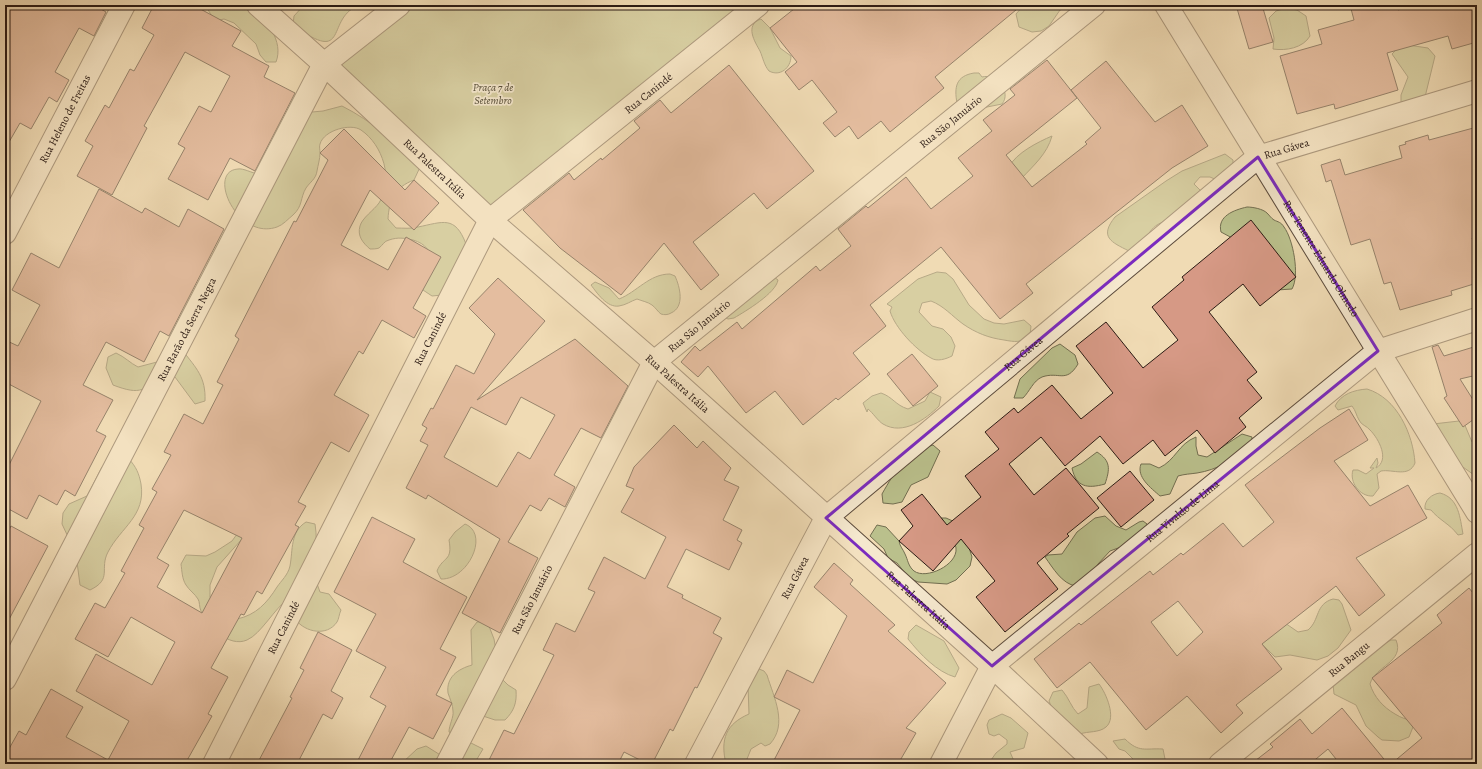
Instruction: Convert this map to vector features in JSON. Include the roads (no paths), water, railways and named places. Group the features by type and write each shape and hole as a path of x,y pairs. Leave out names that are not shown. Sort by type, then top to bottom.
{"street":[{"name":"Rua Heleno de Freitas","path":"5,233 124,5"},
{"name":"Rua Palestra Itália","path":"258,5 324,64 490,220 654,362 992,666 1097,764"},
{"name":"Rua Barão da Serra Negra","path":"5,679 324,64 399,5"},
{"name":"Rua Canindé","path":"214,764 490,220 758,5"},
{"name":"Rua São Januário","path":"447,764 654,362 1094,5"},
{"name":"Rua Tenente Eduardo Olmedo","path":"1166,5 1477,512"},
{"name":"Rua Gávea","path":"696,764 826,518 1258,157 1477,91"},
{"name":"Rua Vivaldo de Lima","path":"940,764 992,666 1378,351 1477,319"},
{"name":"Rua Bangu","path":"1220,764 1477,554"}],"park label":[{"name":"Praça 7 de Setembro","path":"493,93"}]}
